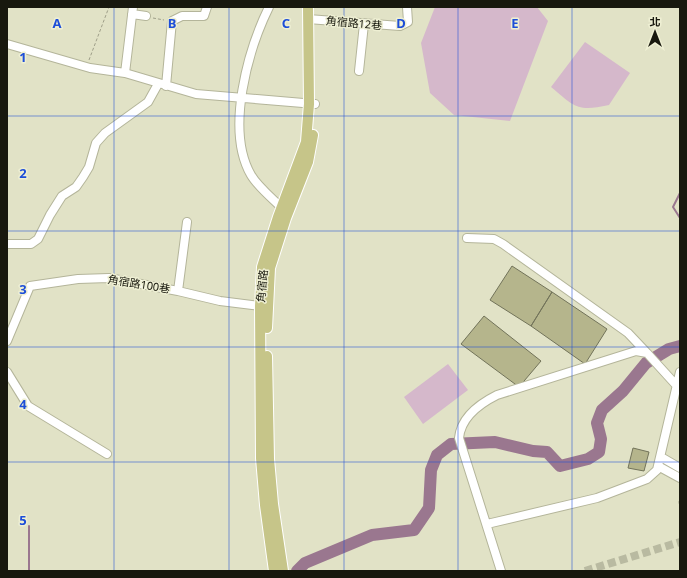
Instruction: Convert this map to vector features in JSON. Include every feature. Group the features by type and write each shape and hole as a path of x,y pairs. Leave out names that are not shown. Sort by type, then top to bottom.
{"main road":[{"name":"角宿路","path":"308,7 312,19"},
{"name":"角宿路","path":"278,570 269,459 266,318 270,268 285,210 306,142 312,104 312,19 315,7"},
{"name":"角宿路","path":"278,570 265,505 261,458 260,306 262,267 285,210"}],"street":[{"path":"7,244 31,244 38,239 50,215 62,196 76,187 89,167 96,142 105,132 122,122 148,102 162,85 172,21 182,16 204,16 207,7"},
{"path":"269,7 259,29 240,98 240,137 251,175 285,210"},
{"name":"角宿路12巷","path":"312,19 364,24 395,26 405,25 409,19 407,7"},
{"path":"125,73 133,11 146,16"},
{"path":"359,71 364,24"},
{"path":"7,44 90,68 125,73 196,94 312,104"},
{"path":"178,290 188,222"},
{"path":"467,238 494,239 503,244 628,333 677,386"},
{"name":"角宿路100巷","path":"7,341 30,286 78,279 109,278 178,290 220,301 260,306"},
{"path":"501,571 459,438 460,429 471,413 484,402 497,395 636,351 647,353"},
{"path":"7,372 28,406 107,454"},
{"path":"487,524 597,498 647,479 657,470 680,372"},
{"path":"661,457 680,468"},
{"path":"658,466 680,478"}],"path":[{"path":"90,68 89,58 108,7"},
{"path":"146,16 172,21"},
{"path":"680,496 680,509"}],"shaded area":[{"path":"435,7 537,7 548,21 510,121 454,115 430,93 421,43"},
{"path":"585,42 630,73 609,105 583,108 571,103 551,87"},
{"path":"448,364 468,390 423,424 404,397"}],"building":[{"path":"512,266 552,292 531,326 490,300"},
{"path":"552,292 607,329 585,364 531,326"},
{"path":"484,316 541,361 519,387 461,344"},
{"path":"633,448 649,452 644,471 628,468"}],"waterway":[{"path":"680,193 673,207 680,218"},
{"path":"297,571 305,563 372,535 414,530 429,508 431,470 437,455 451,444 495,442 533,451 547,452 560,466 588,459 599,452 601,439 597,423 602,410 623,391 646,363 669,349 680,346"},
{"path":"29,526 29,571"}],"tunnel":[{"path":"585,571 680,542"}]}
